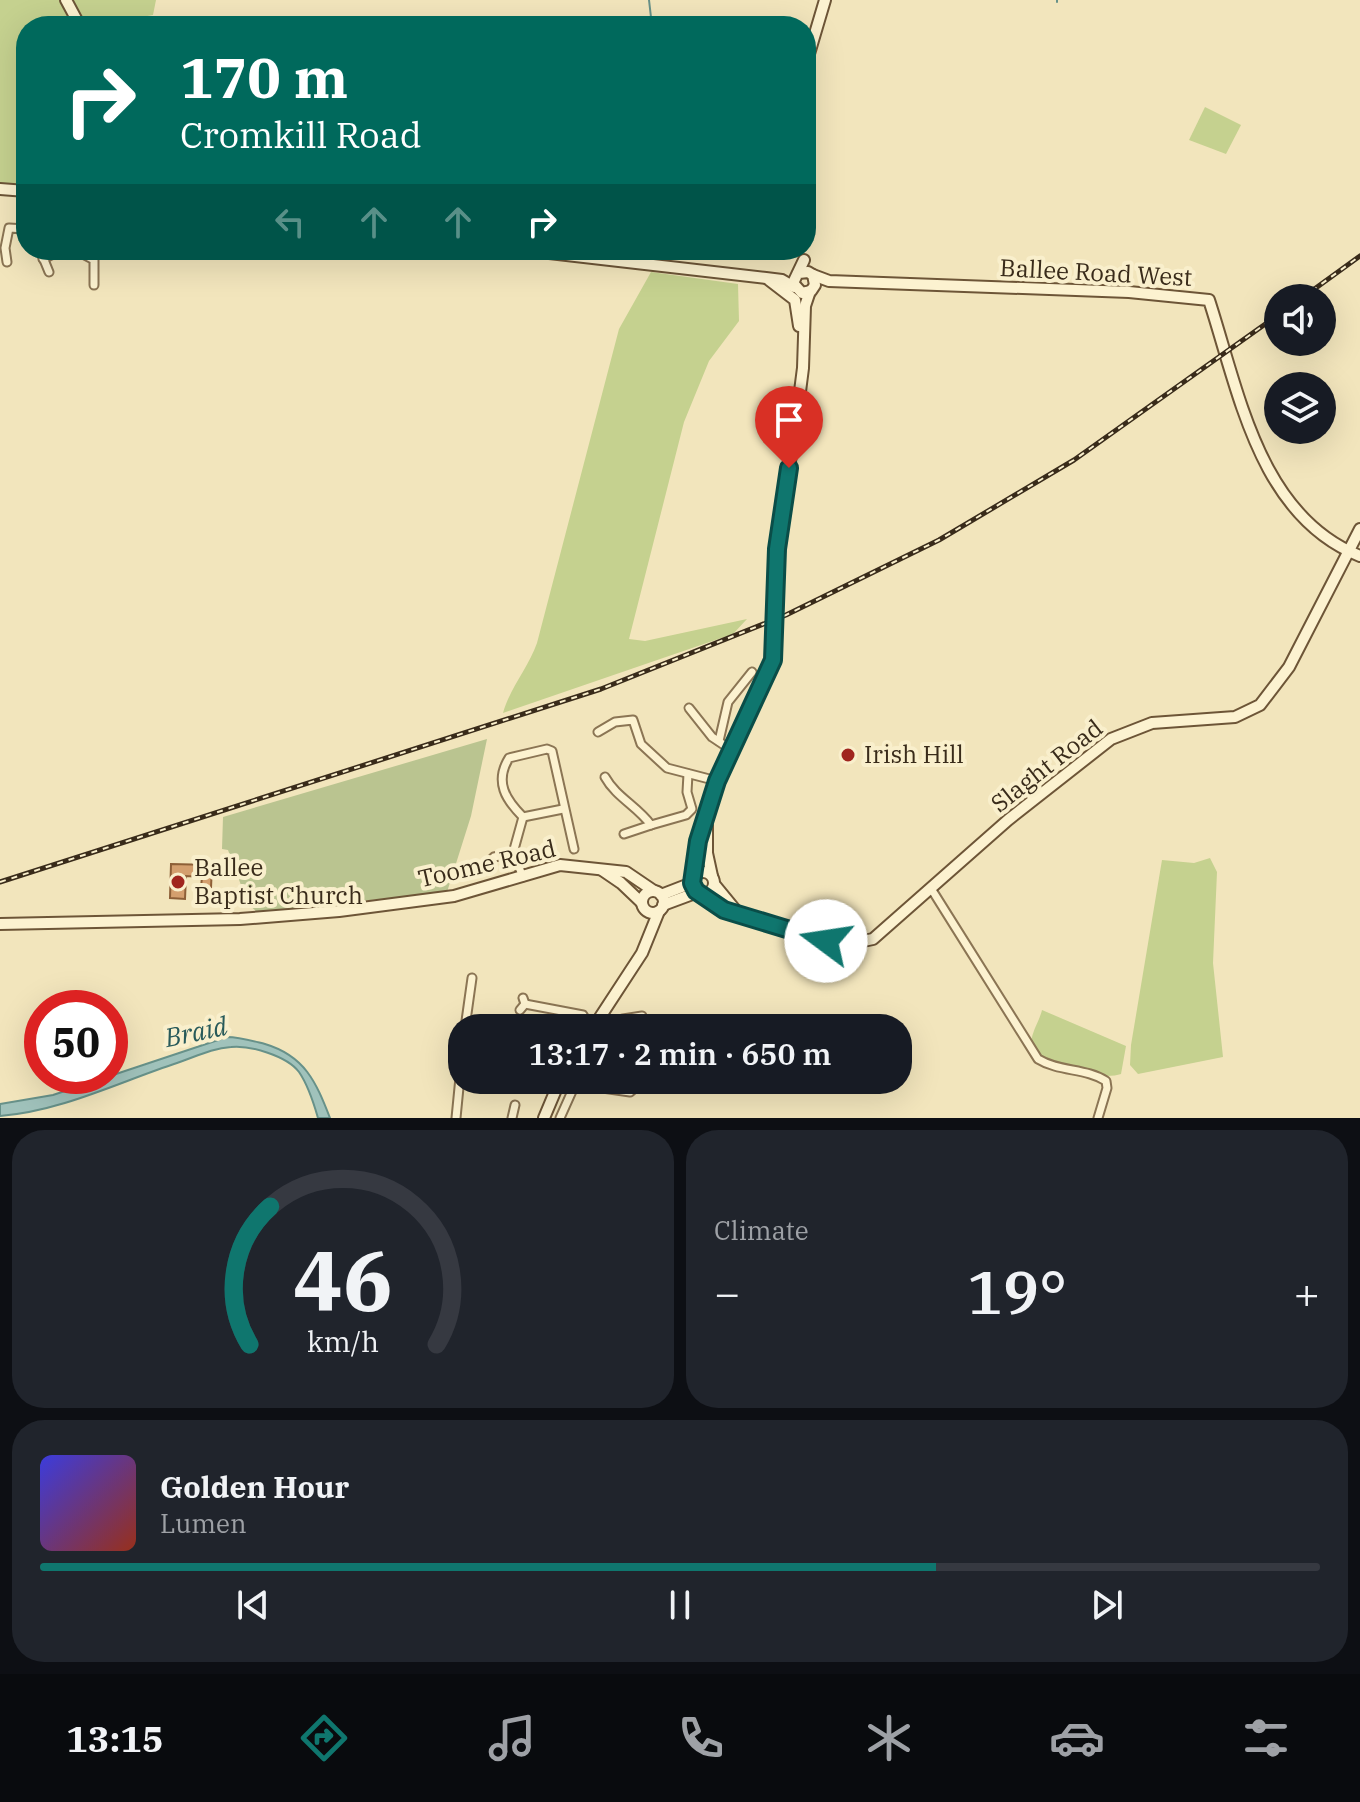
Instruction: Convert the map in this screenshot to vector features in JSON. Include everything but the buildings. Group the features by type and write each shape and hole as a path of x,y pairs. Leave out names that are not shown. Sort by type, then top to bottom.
{"street":[{"path":"816,30 825,0"},
{"path":"7,262 9,228 16,228"},
{"path":"44,260 49,272"},
{"path":"94,260 94,285"},
{"path":"610,260 804,282"},
{"path":"697,886 698,841 717,781 773,660 784,491 796,432 804,359 804,260"},
{"path":"766,278 795,300 804,359"},
{"name":"Ballee Road West","path":"804,282 1129,292 1209,300 1246,417 1282,493 1309,524 1348,551"},
{"name":"Slaght Road","path":"697,886 724,910 745,918 807,937 844,945 862,944 885,931 1008,820 1111,739 1152,723 1235,717 1255,709 1284,676 1360,529"},
{"path":"1348,551 1360,556"},
{"path":"719,741 728,702 752,672"},
{"path":"689,708 730,749"},
{"path":"598,732 615,722 633,720 643,746 672,772 717,781"},
{"path":"523,817 505,798 506,763 511,758 552,751 574,849"},
{"path":"624,834 691,812 693,805 687,792 688,774"},
{"path":"605,777 611,789 629,800 651,825"},
{"path":"523,817 563,809"},
{"path":"644,907 697,886 711,890 713,880 706,843 708,811"},
{"path":"523,817 513,853 523,877"},
{"path":"486,865 494,857 513,853"},
{"name":"Toome Road","path":"0,924 69,920 198,921 327,912 454,896 560,865 626,872 659,900"},
{"path":"600,869 621,883 644,907"},
{"path":"697,886 705,872 713,880"},
{"name":"Slaght Road","path":"713,880 729,905 745,918"},
{"path":"932,890 1038,1059 1050,1066 1090,1074 1106,1081 1107,1088 1098,1118"},
{"path":"650,935 644,907 645,894 659,900"},
{"path":"602,1014 642,953 659,900"},
{"path":"467,1014 472,978"},
{"path":"523,1004 578,1014"},
{"path":"456,1118 458,1094"},
{"path":"544,1118 554,1094"},
{"path":"560,1118 571,1094"},
{"path":"515,1105 513,1116 523,1116"}],"green space":[{"path":"0,0 60,0 70,16 16,16 16,185 0,184"},
{"path":"69,0 156,0 153,15 78,16"},
{"path":"1205,107 1241,125 1226,154 1189,140"},
{"path":"651,272 738,284 739,321 709,361 684,422 629,639 645,641 747,619 733,634 503,713 537,643 619,329"},
{"path":"487,739 471,816 447,892 257,912 248,904 228,850 222,849 223,817"},
{"path":"1210,858 1217,872 1213,963 1223,1057 1138,1074 1130,1065 1131,1045 1162,860 1194,863"},
{"path":"1042,1010 1126,1046 1121,1074 1100,1076 1072,1071 1037,1053 1031,1041"}],"water":[{"path":"227,1037 242,1038 279,1049 299,1063 314,1082 330,1118 318,1118 305,1083 293,1066 258,1050 239,1047 210,1051 128,1080 128,1070"},
{"path":"90,1094 46,1108 0,1116 0,1104 53,1095"}],"waterway":[{"path":"649,0 651,16"}],"railway":[{"path":"1321,284 1360,256"},
{"path":"0,882 601,689 786,615 939,540 1074,460 1264,325"}],"place":[{"name":"Irish Hill","path":"848,755"},
{"name":"Ballee Baptist Church","path":"178,882"}],"route":[{"path":"789,468 777,549 773,660 717,781 698,841 692,883 696,891 735,915 826,941"}],"water label":[{"name":"Braid","path":"196,1032"}]}
